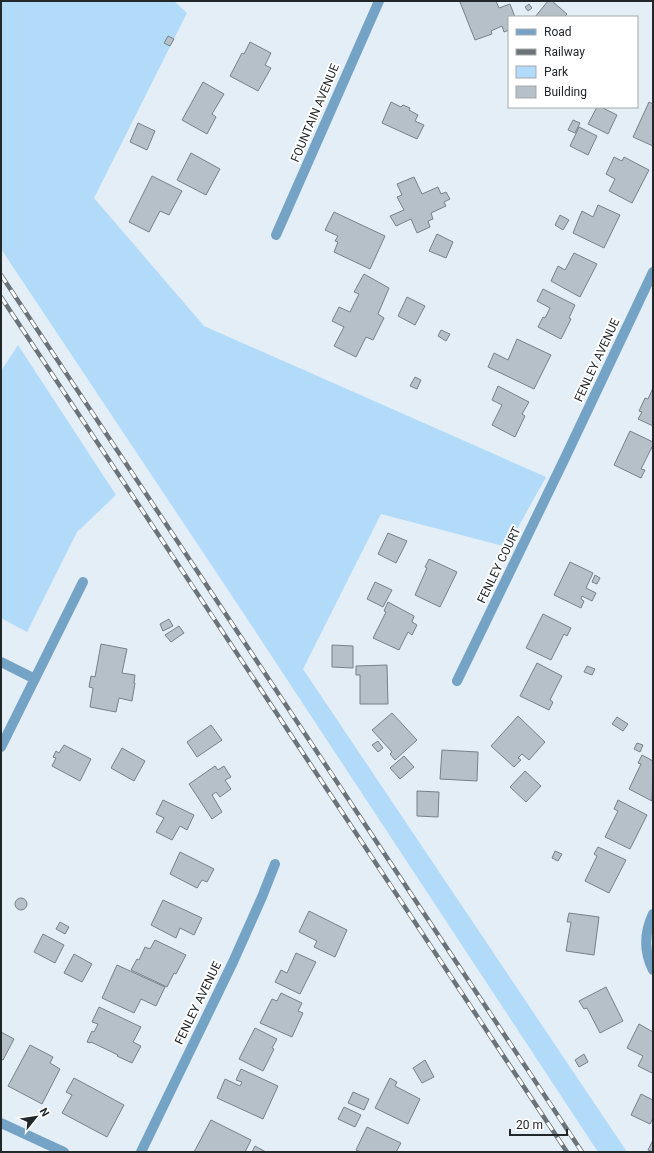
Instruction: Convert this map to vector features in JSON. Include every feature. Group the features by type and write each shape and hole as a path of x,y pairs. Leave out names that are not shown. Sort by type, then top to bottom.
{"street":[{"name":"FOUNTAIN AVENUE","path":"276,235 379,1"},
{"name":"FENLEY AVENUE","path":"564,460 653,272"},
{"name":"FENLEY COURT","path":"457,681 564,460"},
{"path":"1,746 83,582"},
{"path":"1,662 35,679"},
{"name":"FENLEY AVENUE","path":"141,1152 233,962 275,864"},
{"path":"652,968 646,951 646,935 653,914"},
{"path":"1,1123 64,1152"}],"green space":[{"path":"1,1 174,1 187,13 94,198 204,326 546,477 507,547 381,514 303,669 627,1152 598,1152 238,605 1,249"},
{"path":"18,345 116,495 77,532 27,632 1,618 1,371"}],"building":[{"path":"496,1 499,8 510,4 515,16 508,16 508,30 504,32 502,26 491,31 492,34 475,40 460,2"},
{"path":"548,1 552,1 567,14 565,16 536,16"},
{"path":"529,4 532,8 528,11 525,7"},
{"path":"168,36 174,39 170,46 164,43"},
{"path":"250,42 271,53 265,65 271,68 258,91 230,76 242,53 244,54"},
{"path":"203,82 224,94 212,114 216,117 207,134 182,120"},
{"path":"391,102 401,107 403,105 410,108 409,110 418,115 415,121 424,125 417,139 382,123"},
{"path":"649,102 653,104 653,146 633,137"},
{"path":"596,108 603,108 617,115 608,134 588,124"},
{"path":"573,120 580,123 575,133 568,130"},
{"path":"138,123 155,131 147,150 130,142"},
{"path":"579,127 597,136 588,155 570,146"},
{"path":"191,153 220,169 206,195 177,180"},
{"path":"614,157 622,161 624,157 649,170 632,203 609,191 615,179 606,174"},
{"path":"152,176 182,191 169,215 160,211 149,232 129,222"},
{"path":"414,177 422,194 438,187 441,194 446,192 450,199 444,202 446,206 431,213 433,219 428,221 430,227 417,233 411,219 396,226 390,216 404,210 397,197 402,195 397,184"},
{"path":"598,205 620,215 604,248 573,233 582,211 593,217"},
{"path":"334,212 385,236 370,269 334,252 338,242 335,241 338,236 325,230"},
{"path":"560,215 569,220 563,230 555,225"},
{"path":"437,234 453,242 446,258 429,251"},
{"path":"574,253 597,264 580,297 551,281 558,266 565,270"},
{"path":"364,274 389,288 378,314 384,318 373,340 366,337 356,357 334,346 344,327 332,321 339,307 350,312 359,294 354,292"},
{"path":"543,289 575,305 569,318 571,319 561,339 538,327 550,308 537,301"},
{"path":"407,297 425,306 415,325 398,316"},
{"path":"441,330 450,334 446,341 438,336"},
{"path":"517,339 551,355 534,389 488,367 494,353 508,360"},
{"path":"415,377 421,380 417,389 410,386"},
{"path":"498,386 529,402 522,414 525,416 515,437 492,425 502,405 492,400"},
{"path":"653,388 653,426 638,419 642,412 639,411 645,398 648,399"},
{"path":"630,431 653,442 653,445 641,469 645,470 641,478 614,465"},
{"path":"388,533 407,541 396,563 378,554"},
{"path":"429,559 457,572 440,607 415,595 427,568 425,567"},
{"path":"570,562 593,573 586,588 596,593 592,601 582,596 581,599 584,601 581,608 554,595"},
{"path":"595,575 600,578 597,584 592,582"},
{"path":"375,582 392,590 383,607 367,599"},
{"path":"388,602 414,616 412,622 417,625 412,635 408,632 399,650 373,638 386,612 384,611"},
{"path":"543,614 571,628 567,636 564,634 551,660 526,648"},
{"path":"169,619 173,626 163,631 160,624"},
{"path":"179,626 184,633 171,642 165,635"},
{"path":"101,644 127,649 122,673 135,675 132,701 119,698 116,712 90,707 93,688 89,687 91,676 95,677"},
{"path":"332,645 353,646 353,668 332,667"},
{"path":"537,663 562,676 550,700 553,702 549,710 520,696"},
{"path":"387,665 388,704 360,704 360,675 356,675 356,666"},
{"path":"587,666 595,669 592,675 584,672"},
{"path":"392,713 417,740 395,760 390,754 392,752 372,730"},
{"path":"518,716 545,742 529,760 522,754 518,758 521,760 514,767 491,746"},
{"path":"617,717 628,724 623,731 612,724"},
{"path":"211,725 222,740 197,757 187,742"},
{"path":"378,741 383,748 378,752 372,745"},
{"path":"637,743 643,745 640,752 634,749"},
{"path":"64,745 91,759 80,781 52,766 56,758 53,757 56,751 59,753"},
{"path":"122,748 145,761 134,781 111,768"},
{"path":"442,750 478,752 477,781 440,779"},
{"path":"642,755 653,761 652,801 629,789 641,764 638,763"},
{"path":"404,756 414,767 400,779 390,768"},
{"path":"215,766 218,770 224,766 231,777 225,780 231,789 220,797 216,792 212,795 222,812 212,819 189,784"},
{"path":"525,771 541,786 526,802 510,787"},
{"path":"417,791 439,792 438,817 417,816"},
{"path":"163,800 194,815 187,830 180,826 172,840 156,832 164,818 156,814"},
{"path":"618,800 647,815 630,849 605,837 618,811 614,809"},
{"path":"598,847 626,860 609,893 585,881 597,856 594,854"},
{"path":"555,851 562,854 558,861 552,858"},
{"path":"180,852 214,869 207,882 202,880 197,888 170,874"},
{"path":"19,898 23,898 27,904 23,910 19,910 15,906 15,902"},
{"path":"163,900 202,918 194,935 180,928 176,938 151,925"},
{"path":"309,911 347,930 335,957 314,947 317,941 299,932"},
{"path":"569,913 599,917 594,955 566,951 571,922 567,922"},
{"path":"60,922 69,927 65,934 56,929"},
{"path":"43,934 64,945 55,963 34,952"},
{"path":"155,940 186,955 167,987 131,970 137,959 139,960 145,947 150,949"},
{"path":"296,953 316,962 300,994 275,982 281,970 287,973"},
{"path":"74,954 92,964 82,982 64,973"},
{"path":"117,965 165,987 156,1006 141,999 134,1013 102,998"},
{"path":"606,987 623,1021 600,1033 587,1008 584,1009 579,1001"},
{"path":"281,993 302,1003 298,1011 303,1013 292,1037 260,1023 272,999 277,1001"},
{"path":"99,1007 141,1027 133,1042 141,1046 132,1063 91,1042 87,1042 92,1031 94,1032 98,1024 92,1022"},
{"path":"639,1024 653,1032 652,1073 638,1066 643,1056 627,1048"},
{"path":"255,1028 277,1039 272,1048 274,1049 263,1071 239,1059"},
{"path":"1,1032 14,1039 3,1060 1,1059"},
{"path":"30,1045 53,1057 50,1063 60,1069 42,1104 8,1086"},
{"path":"584,1054 588,1062 579,1067 575,1060"},
{"path":"425,1060 434,1077 422,1083 413,1068"},
{"path":"241,1069 278,1086 263,1119 217,1098 225,1079 240,1086 242,1082 236,1080"},
{"path":"74,1078 124,1105 107,1137 62,1113 72,1095 66,1092"},
{"path":"390,1078 397,1082 395,1086 420,1099 408,1124 375,1108"},
{"path":"353,1092 369,1099 364,1110 348,1103"},
{"path":"641,1094 653,1100 653,1118 650,1124 631,1115"},
{"path":"344,1107 361,1115 355,1127 338,1119"},
{"path":"211,1120 251,1140 245,1152 194,1152"},
{"path":"367,1127 401,1143 396,1152 361,1152 356,1150"},
{"path":"653,1140 653,1152 648,1150"},
{"path":"255,1146 266,1152 252,1152"}],"railway":[{"path":"1,275 582,1152"},
{"path":"1,297 567,1152"}]}
